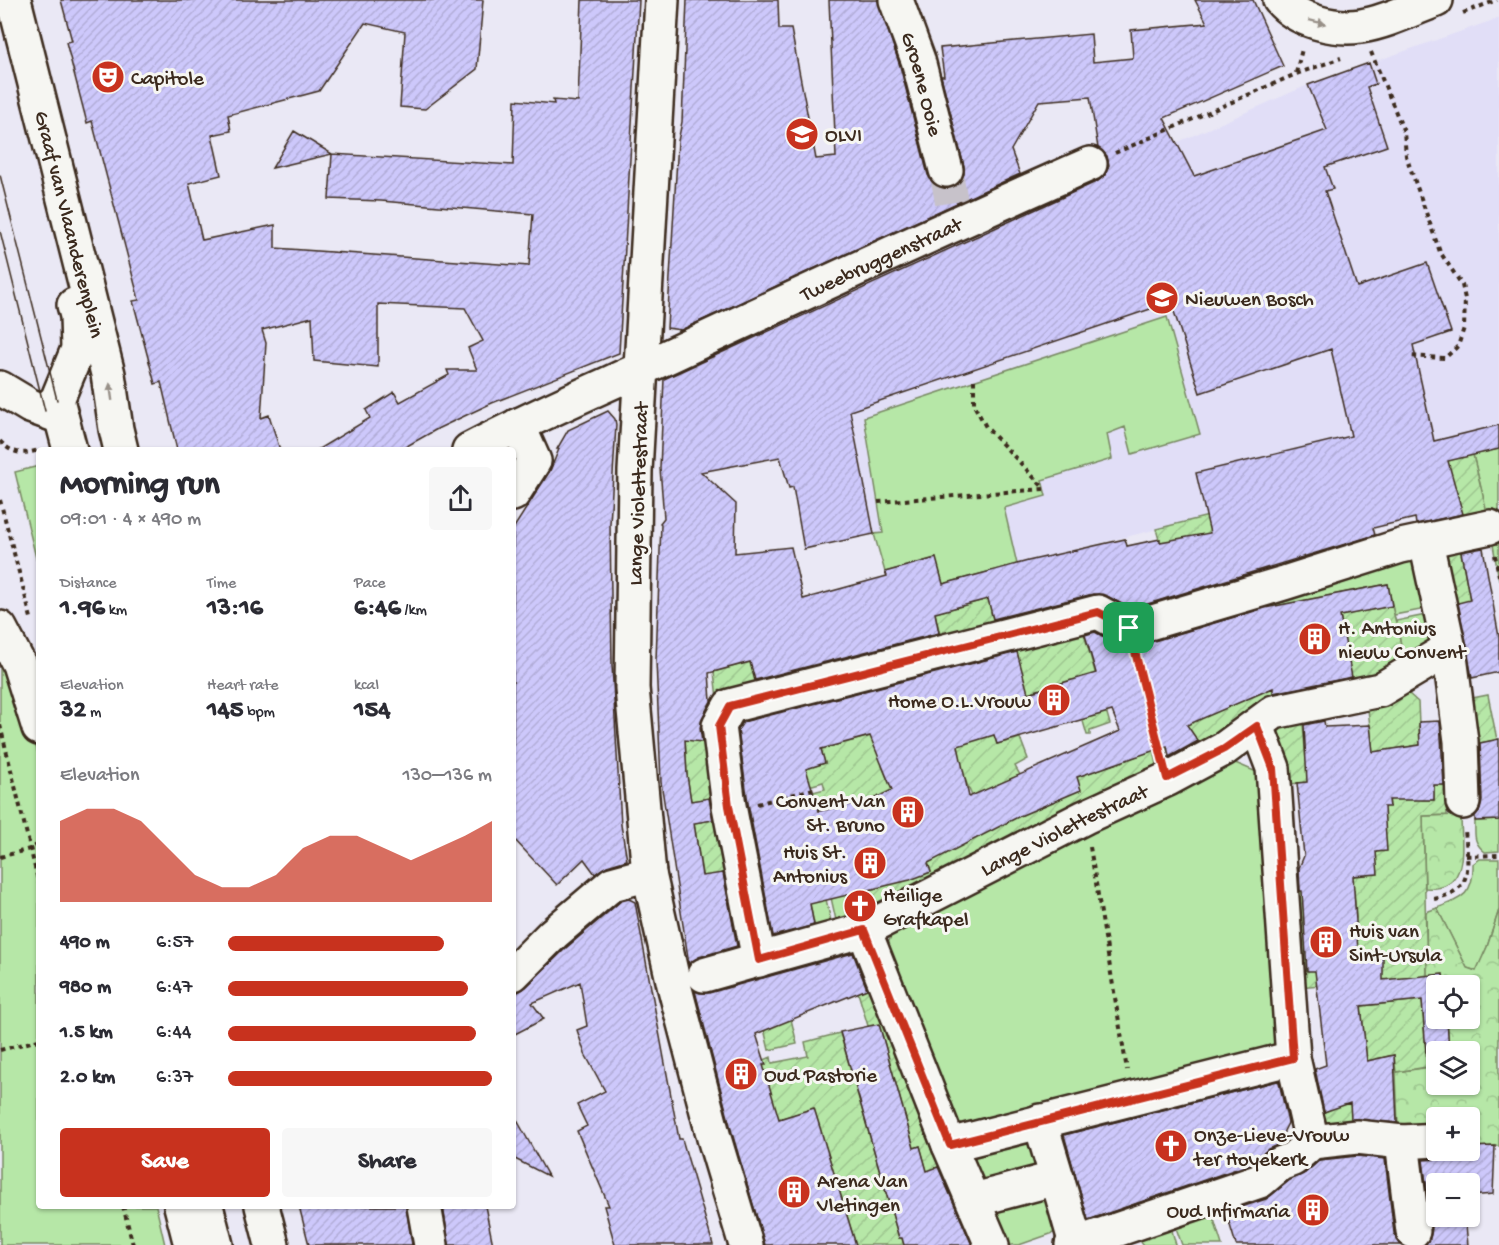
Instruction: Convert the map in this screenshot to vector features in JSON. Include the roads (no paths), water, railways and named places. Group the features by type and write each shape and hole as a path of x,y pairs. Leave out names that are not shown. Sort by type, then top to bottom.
{"street":[{"name":"Graaf van Vlaanderenplein","path":"14,0 108,374 120,447"},
{"name":"Lange Violettestraat","path":"662,0 635,471 632,688 649,874 690,980 714,1138 746,1245"},
{"name":"Groene Ooie","path":"896,0 918,60 946,170"},
{"path":"1280,0 1288,9 1310,20 1338,26 1365,37 1382,21 1436,0"},
{"name":"Graaf van Vlaanderenplein","path":"0,22 77,316 78,349 55,409"},
{"name":"Tweebruggenstraat","path":"475,447 955,223 1090,164"},
{"path":"0,388 30,406 55,409"},
{"path":"55,409 55,447"},
{"path":"55,409 69,447"},
{"path":"516,489 534,461 518,425"},
{"path":"759,960 730,811 719,726 730,706 1098,612 1129,628 1284,584 1378,552 1490,527"},
{"path":"1426,542 1449,649 1461,741 1463,802"},
{"path":"0,628 19,664 36,718"},
{"name":"Lange Violettestraat","path":"690,980 864,930 1224,749 1274,712 1380,690 1449,649"},
{"path":"1257,726 1273,768 1293,1058 1312,1143"},
{"path":"516,971 553,934 612,884 649,874"},
{"path":"864,930 992,1245"},
{"path":"950,1145 1293,1058"},
{"path":"1040,1121 1074,1244 1123,1238 1260,1182 1280,1164 1293,1159 1312,1143 1357,1137 1402,1142 1426,1141"},
{"path":"1402,1142 1413,1231"},
{"path":"974,1200 1057,1178"},
{"path":"183,1209 191,1245"},
{"path":"207,1209 216,1245"},
{"path":"263,1209 272,1245"},
{"path":"276,1209 285,1245"},
{"path":"425,1209 431,1245"}],"tunnel":[{"path":"946,170 955,223"}],"tram line":[{"path":"0,175 57,400"},
{"path":"0,231 45,411"}],"place":[{"name":"Capitole","path":"108,77"},
{"name":"OLVI","path":"802,134"},
{"name":"Nieuwen Bosch","path":"1162,298"},
{"name":"H. Antonius nieuw Convent","path":"1315,639"},
{"name":"Home O.L.Vrouw","path":"1054,700"},
{"name":"Convent Van St. Bruno","path":"908,812"},
{"name":"Huis St. Antonius","path":"870,863"},
{"name":"Heilige Grafkapel","path":"860,906"},
{"name":"Huis van Sint-Ursula","path":"1326,942"},
{"name":"Oud Pastorie","path":"741,1074"},
{"name":"Onze-Lieve-Vrouw ter Hoyekerk","path":"1171,1146"},
{"name":"Arena Van Vletingen","path":"794,1192"},
{"name":"Oud Infirmaria","path":"1313,1210"}]}
